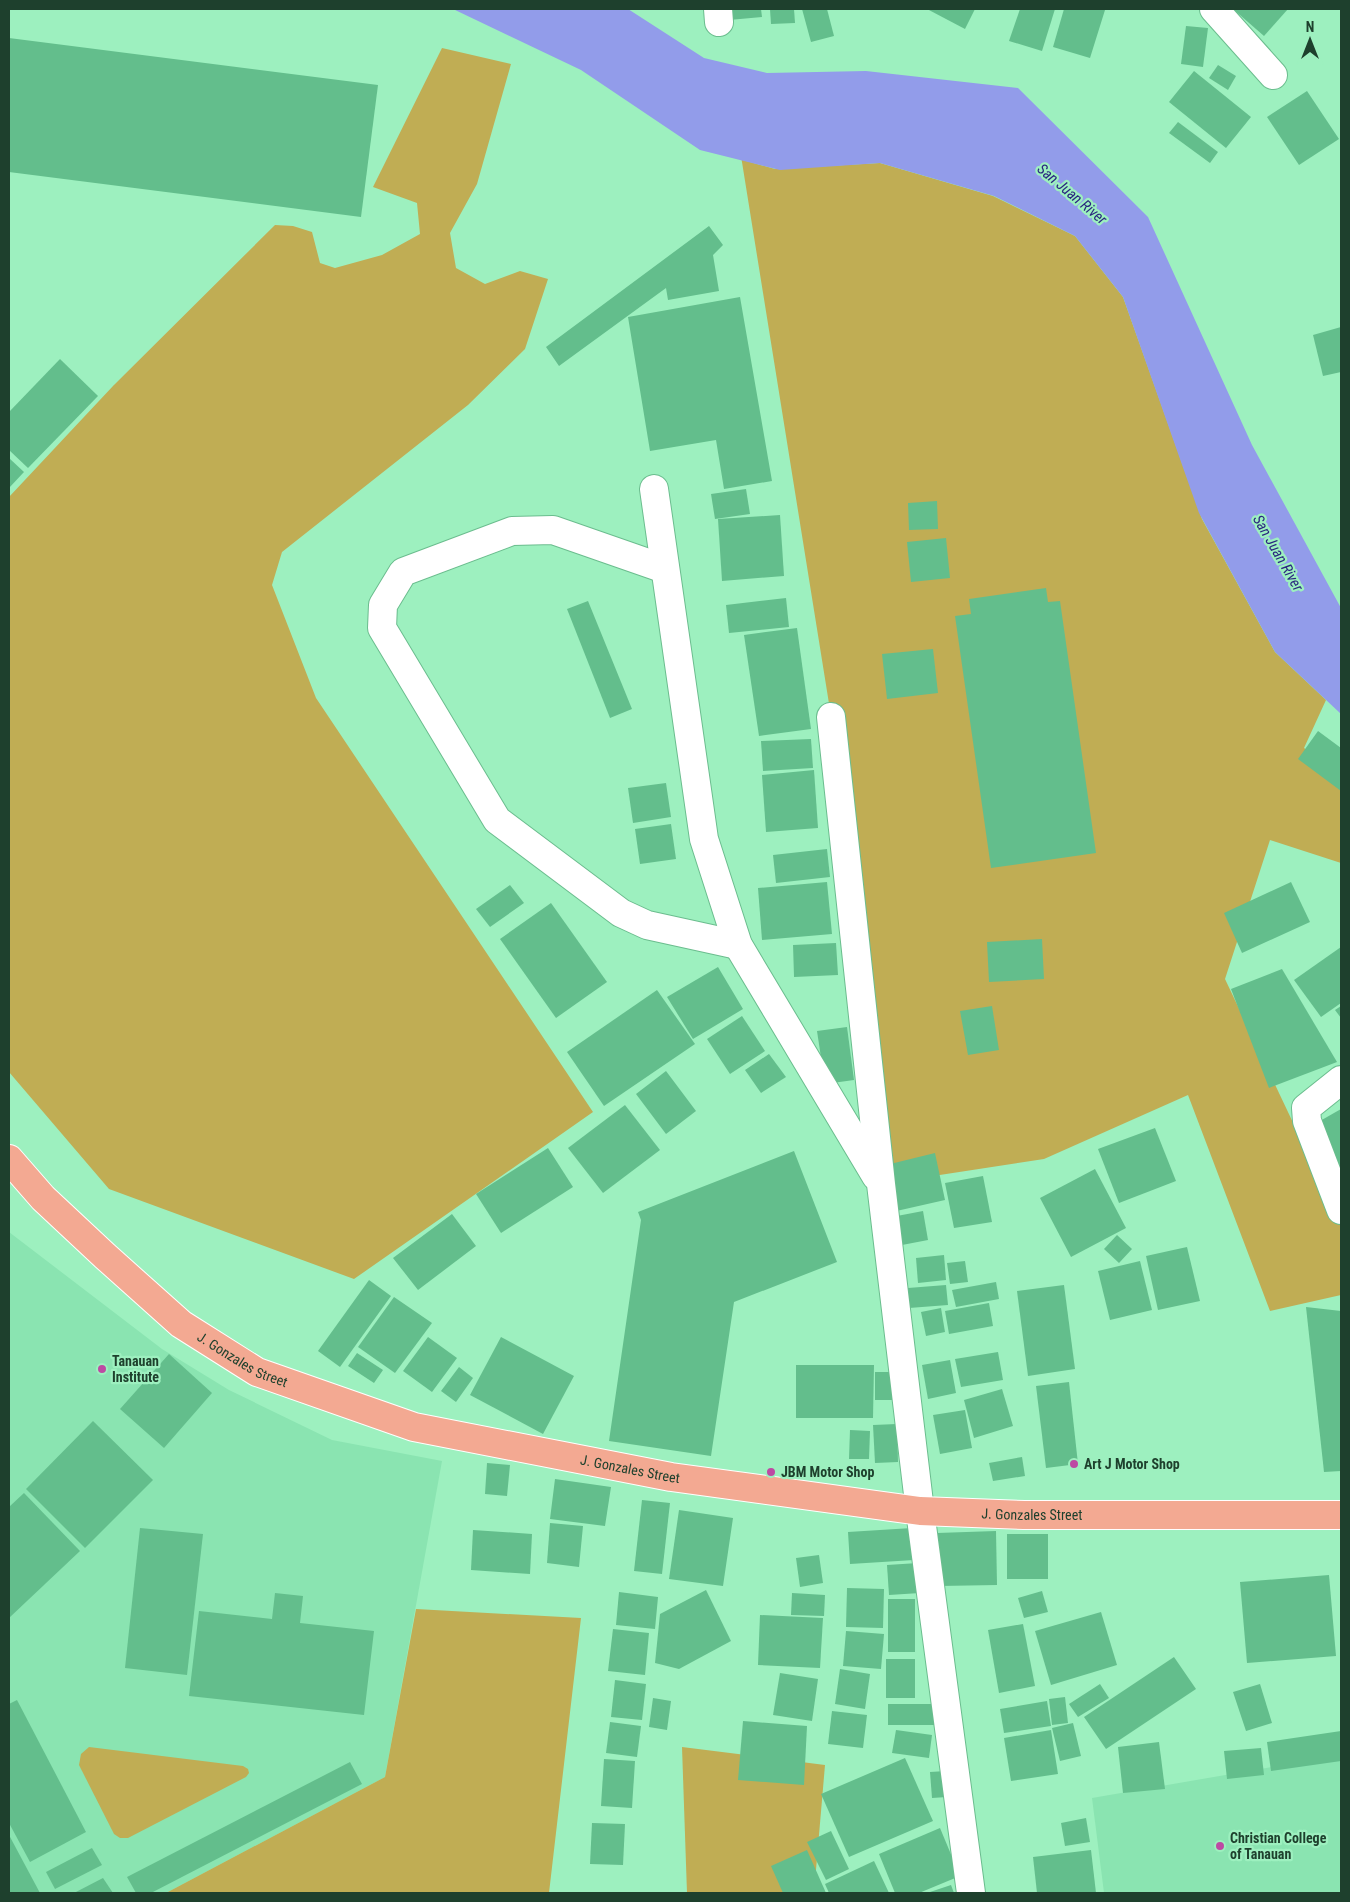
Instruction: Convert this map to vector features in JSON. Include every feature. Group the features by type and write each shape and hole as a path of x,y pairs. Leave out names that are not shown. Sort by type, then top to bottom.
{"main road":[{"name":"J. Gonzales Street","path":"9,1159 50,1204 181,1324 257,1372 395,1421 430,1430 671,1477 920,1511 1024,1515 1341,1515"}],"street":[{"path":"1214,9 1273,75"},
{"path":"654,489 704,839 738,945 881,1184"},
{"path":"665,569 553,530 512,531 403,572 384,606 382,628 497,820 621,913 647,925 738,945"},
{"path":"831,716 881,1184 920,1511 971,1893"},
{"path":"1341,1080 1306,1108 1307,1121 1341,1210"}],"shaded area":[{"path":"442,48 511,64 477,184 450,233 456,268 485,284 520,271 548,279 525,349 468,405 282,552 272,585 316,698 593,1112 354,1279 109,1189 9,1072 9,497 113,386 275,225 293,226 312,232 320,263 335,268 382,255 420,234 417,203 373,187"},
{"path":"737,131 743,160 775,169 880,163 993,196 1075,236 1123,297 1202,519 1275,652 1326,700 1304,748 1341,773 1341,863 1270,840 1225,979 1341,1224 1341,1295 1270,1311 1188,1095 1044,1159 881,1184 831,716"},
{"path":"9,1232 162,1349 229,1390 332,1440 442,1461 385,1777 166,1893 9,1893"},
{"path":"416,1609 581,1618 549,1893 166,1893 385,1777"},
{"path":"89,1747 243,1766 248,1769 249,1773 246,1777 128,1838 120,1838 114,1834 79,1765 81,1754"},
{"path":"682,1747 825,1765 814,1893 687,1893"},
{"name":"Christian College of Tanauan","path":"1341,1755 1341,1893 1104,1893 1092,1798"}],"water":[{"name":"San Juan River","path":"453,9 628,9 704,58 767,73 866,71 1018,88 1148,217 1252,445 1341,608 1341,714 1275,652 1199,513 1123,297 1075,236 994,196 880,163 780,170 700,150 581,70"}],"building":[{"path":"728,9 761,9 762,17 729,20"},
{"path":"770,9 794,9 795,23 771,24"},
{"path":"802,9 827,9 834,36 811,42"},
{"path":"927,9 975,9 965,29"},
{"path":"1020,9 1055,9 1042,51 1009,41"},
{"path":"1064,9 1105,10 1090,58 1053,47"},
{"path":"1233,9 1288,9 1264,36"},
{"path":"1186,26 1208,28 1203,67 1181,64"},
{"path":"9,38 378,85 361,217 9,172"},
{"path":"1218,65 1236,76 1228,90 1209,78"},
{"path":"1194,71 1251,117 1226,148 1169,102"},
{"path":"1307,91 1339,139 1299,165 1267,117"},
{"path":"1178,122 1218,152 1210,163 1169,133"},
{"path":"709,226 723,245 713,255 719,291 668,300 666,288 559,366 546,347"},
{"path":"740,297 772,481 724,489 716,440 650,451 628,317"},
{"path":"1341,327 1341,372 1323,376 1313,335"},
{"path":"60,359 98,396 28,468 9,450 9,412"},
{"path":"9,458 24,472 9,488"},
{"path":"746,489 750,514 715,519 711,494"},
{"path":"937,501 938,529 909,530 908,503"},
{"path":"780,515 784,576 722,581 718,519"},
{"path":"946,538 950,578 911,582 907,542"},
{"path":"1046,588 1048,602 1060,601 1096,853 991,868 955,616 971,614 969,599"},
{"path":"786,598 789,627 729,633 726,605"},
{"path":"588,601 632,709 610,718 567,609"},
{"path":"797,628 811,729 759,736 744,635"},
{"path":"933,649 938,693 887,699 882,654"},
{"path":"1318,731 1341,748 1341,791 1298,759"},
{"path":"811,739 813,768 763,771 761,741"},
{"path":"814,770 818,828 766,832 762,775"},
{"path":"666,783 671,817 633,823 628,788"},
{"path":"671,824 676,859 640,864 635,829"},
{"path":"827,849 830,877 776,883 773,855"},
{"path":"827,882 832,934 762,940 758,888"},
{"path":"1291,882 1310,922 1242,953 1224,913"},
{"path":"510,885 524,903 490,927 476,909"},
{"path":"551,903 607,982 556,1018 500,939"},
{"path":"1042,939 1044,979 989,982 987,942"},
{"path":"836,943 838,975 794,977 793,945"},
{"path":"1341,947 1341,1003 1321,1017 1294,980"},
{"path":"718,967 743,1009 693,1039 667,997"},
{"path":"1282,969 1337,1062 1269,1088 1231,989"},
{"path":"657,990 695,1044 604,1106 567,1052"},
{"path":"992,1006 999,1050 968,1055 960,1011"},
{"path":"1341,1006 1341,1018 1335,1010"},
{"path":"742,1016 765,1051 730,1074 707,1039"},
{"path":"847,1027 854,1080 825,1084 817,1031"},
{"path":"769,1054 786,1077 761,1093 745,1070"},
{"path":"666,1071 696,1111 666,1134 636,1094"},
{"path":"625,1105 660,1150 603,1193 568,1148"},
{"path":"1341,1109 1341,1176 1313,1125"},
{"path":"1155,1128 1176,1181 1119,1203 1098,1149"},
{"path":"548,1148 573,1187 501,1233 476,1194"},
{"path":"794,1151 837,1262 734,1302 711,1456 609,1441 641,1220 638,1212"},
{"path":"935,1153 945,1200 892,1212 882,1166"},
{"path":"1095,1169 1126,1228 1071,1257 1040,1198"},
{"path":"983,1176 992,1222 954,1228 945,1183"},
{"path":"923,1211 928,1240 902,1245 897,1216"},
{"path":"452,1214 476,1246 418,1290 393,1258"},
{"path":"1117,1235 1132,1249 1119,1263 1104,1249"},
{"path":"1187,1247 1200,1301 1158,1310 1146,1256"},
{"path":"944,1255 946,1280 918,1283 916,1258"},
{"path":"965,1261 968,1282 950,1284 947,1263"},
{"path":"1140,1261 1152,1310 1110,1320 1098,1271"},
{"path":"369,1280 391,1296 340,1367 318,1351"},
{"path":"996,1282 999,1299 956,1307 952,1290"},
{"path":"946,1285 948,1305 909,1308 908,1288"},
{"path":"1064,1285 1075,1369 1028,1376 1017,1291"},
{"path":"394,1297 432,1323 395,1373 358,1347"},
{"path":"989,1303 993,1326 949,1334 945,1311"},
{"path":"1306,1307 1341,1311 1341,1471 1324,1472"},
{"path":"941,1308 945,1332 926,1336 921,1312"},
{"path":"428,1337 457,1358 432,1392 403,1371"},
{"path":"501,1337 574,1376 543,1434 470,1395"},
{"path":"998,1352 1003,1380 961,1387 955,1359"},
{"path":"357,1353 383,1370 374,1383 348,1366"},
{"path":"169,1354 212,1393 164,1448 120,1409"},
{"path":"950,1360 956,1393 928,1399 922,1365"},
{"path":"796,1365 874,1365 873,1418 796,1418"},
{"path":"459,1367 473,1378 456,1402 441,1391"},
{"path":"875,1372 896,1372 896,1400 875,1400"},
{"path":"1069,1382 1078,1464 1046,1468 1036,1386"},
{"path":"1002,1389 1013,1426 974,1438 964,1400"},
{"path":"965,1410 972,1448 940,1454 933,1415"},
{"path":"93,1421 153,1480 85,1548 26,1489"},
{"path":"897,1424 898,1462 875,1463 873,1425"},
{"path":"850,1430 870,1431 869,1459 849,1459"},
{"path":"1022,1457 1025,1476 993,1481 989,1463"},
{"path":"487,1463 510,1465 507,1496 485,1494"},
{"path":"555,1479 611,1487 605,1526 550,1519"},
{"path":"24,1493 80,1551 9,1618 9,1507"},
{"path":"642,1500 670,1503 662,1574 634,1571"},
{"path":"679,1510 733,1518 723,1586 669,1579"},
{"path":"550,1523 583,1526 579,1567 547,1563"},
{"path":"140,1528 203,1534 187,1675 125,1668"},
{"path":"912,1528 914,1560 850,1564 848,1532"},
{"path":"473,1530 532,1534 530,1574 471,1570"},
{"path":"996,1531 997,1585 939,1586 937,1533"},
{"path":"1007,1534 1048,1534 1048,1579 1007,1579"},
{"path":"819,1555 823,1583 800,1587 796,1558"},
{"path":"918,1563 920,1593 889,1595 887,1565"},
{"path":"1329,1575 1336,1656 1247,1663 1240,1582"},
{"path":"847,1588 884,1589 883,1628 846,1627"},
{"path":"706,1590 731,1641 679,1669 655,1663 660,1614"},
{"path":"1042,1591 1048,1612 1024,1618 1018,1598"},
{"path":"619,1592 658,1597 655,1629 616,1625"},
{"path":"275,1593 303,1596 300,1623 374,1631 364,1715 189,1696 199,1611 272,1619"},
{"path":"792,1593 825,1595 824,1616 791,1615"},
{"path":"888,1599 915,1599 915,1652 888,1652"},
{"path":"1101,1612 1117,1665 1051,1685 1035,1631"},
{"path":"760,1615 823,1618 820,1668 758,1665"},
{"path":"1023,1624 1035,1686 999,1693 988,1630"},
{"path":"613,1629 649,1633 645,1675 608,1671"},
{"path":"846,1631 884,1634 881,1669 843,1666"},
{"path":"1174,1657 1196,1689 1106,1749 1084,1717"},
{"path":"886,1659 915,1659 915,1698 886,1698"},
{"path":"840,1669 870,1674 865,1709 835,1704"},
{"path":"780,1673 818,1679 812,1721 773,1715"},
{"path":"615,1680 646,1684 642,1720 611,1717"},
{"path":"1100,1684 1109,1698 1078,1717 1069,1704"},
{"path":"1260,1684 1272,1723 1246,1731 1233,1692"},
{"path":"1065,1697 1068,1723 1052,1725 1049,1699"},
{"path":"653,1698 671,1701 667,1730 649,1727"},
{"path":"17,1700 86,1832 30,1862 9,1823 9,1704"},
{"path":"1047,1701 1051,1726 1004,1733 1000,1709"},
{"path":"888,1704 934,1704 934,1725 888,1725"},
{"path":"832,1711 867,1715 863,1748 828,1744"},
{"path":"743,1721 807,1726 804,1785 738,1780"},
{"path":"610,1722 641,1726 637,1757 606,1753"},
{"path":"1073,1723 1081,1756 1060,1761 1052,1728"},
{"path":"896,1730 932,1735 929,1758 892,1753"},
{"path":"1051,1730 1058,1774 1011,1781 1004,1738"},
{"path":"1341,1731 1341,1761 1271,1771 1267,1742"},
{"path":"1159,1742 1165,1789 1123,1793 1118,1747"},
{"path":"1261,1748 1264,1775 1227,1779 1224,1751"},
{"path":"905,1758 933,1821 849,1857 821,1794"},
{"path":"604,1759 635,1761 632,1808 601,1806"},
{"path":"350,1762 362,1784 151,1893 136,1893 127,1877"},
{"path":"946,1771 947,1797 932,1798 930,1772"},
{"path":"1086,1818 1090,1842 1065,1846 1061,1823"},
{"path":"592,1823 625,1824 623,1865 590,1864"},
{"path":"940,1828 960,1876 919,1893 895,1893 879,1854"},
{"path":"831,1831 849,1869 826,1880 807,1842"},
{"path":"9,1835 40,1893 9,1893"},
{"path":"92,1848 102,1865 55,1889 46,1872"},
{"path":"807,1850 826,1893 783,1893 771,1866"},
{"path":"1091,1850 1096,1893 1037,1893 1033,1857"},
{"path":"874,1861 889,1893 829,1893 825,1884"},
{"path":"103,1878 113,1893 74,1893"},
{"path":"951,1885 954,1893 927,1893"}],"place":[{"name":"Tanauan Institute","path":"102,1369"},
{"name":"Art J Motor Shop","path":"1074,1464"},
{"name":"JBM Motor Shop","path":"771,1472"},
{"name":"Christian College of Tanauan","path":"1220,1846"}]}
